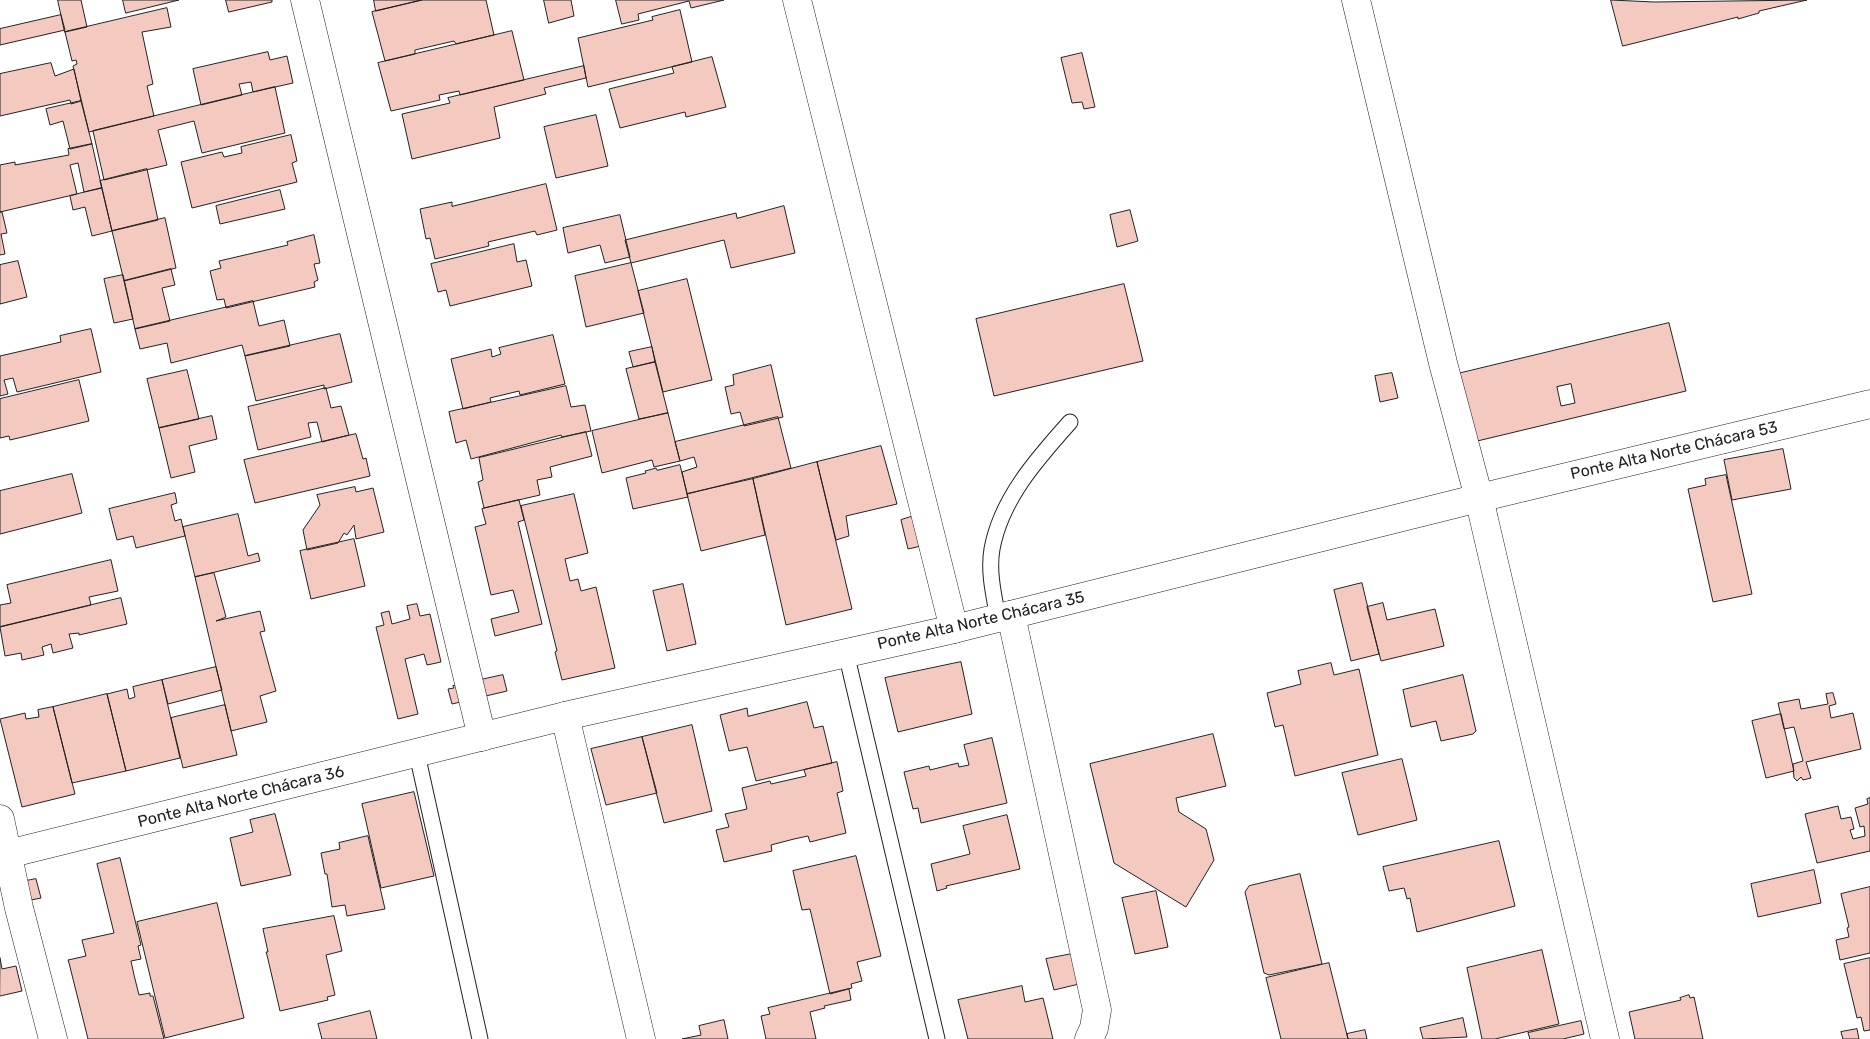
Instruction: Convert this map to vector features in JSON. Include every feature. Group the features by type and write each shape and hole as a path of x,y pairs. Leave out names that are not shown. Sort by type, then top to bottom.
{"street":[{"path":"305,0 482,737"},
{"path":"797,0 954,629"},
{"path":"1356,0 1443,363 1478,498 1605,1039"},
{"name":"Ponte Alta Norte Chácara 53","path":"1478,498 1870,404"},
{"name":"Ponte Alta Norte Chácara 35","path":"482,737 565,716 954,629 1478,498"},
{"path":"1004,616 1097,1010 1094,1028 1089,1039"},
{"path":"565,716 641,1039"},
{"name":"Ponte Alta Norte Chácara 36","path":"4,855 482,737"},
{"path":"0,820 4,855 53,1039"}],"lane":[{"path":"1004,616 991,576 992,550 999,522 1033,464 1070,422"},
{"path":"846,653 937,1039"},
{"path":"417,754 480,1039"}],"building":[{"path":"58,0 81,0 87,27 65,32"},
{"path":"123,0 179,0 126,13"},
{"path":"226,0 272,0 272,2 229,12"},
{"path":"374,0 422,0 376,11"},
{"path":"422,0 486,0 494,35 456,44 454,41 415,50 415,54 385,61 372,12"},
{"path":"544,0 571,0 574,16 549,23"},
{"path":"616,0 724,0 691,8 689,1 638,14 639,20 622,24"},
{"path":"1611,0 1654,2 1807,0 1759,11 1759,13 1738,19 1738,17 1623,46"},
{"path":"167,8 171,27 142,32 153,84 147,86 154,116 89,132 73,66 77,64 76,60 72,61 65,32"},
{"path":"680,10 692,62 588,87 578,38 653,20 652,17"},
{"path":"61,15 65,30 0,45 0,29"},
{"path":"512,31 524,80 460,95 459,91 439,95 440,100 391,111 378,63"},
{"path":"268,52 270,60 287,56 293,83 253,92 251,82 239,84 242,95 201,105 193,69"},
{"path":"1082,53 1095,107 1084,109 1082,102 1072,103 1061,58"},
{"path":"712,57 726,107 686,117 685,112 620,128 609,89 674,73 672,67"},
{"path":"51,63 55,76 74,69 81,101 71,104 70,100 0,116 0,74"},
{"path":"584,66 586,78 544,88 546,94 494,107 500,138 412,159 402,114 450,103 448,98"},
{"path":"275,87 285,133 202,153 194,121 158,130 167,165 104,180 93,131"},
{"path":"81,101 92,144 70,149 63,121 50,125 46,109"},
{"path":"596,115 608,166 556,178 544,127"},
{"path":"291,135 297,161 292,163 297,182 192,208 181,162 222,152 224,157 242,153 241,147"},
{"path":"92,144 102,188 84,192 78,163 70,165 77,194 0,212 0,165 15,162 15,165 69,155 68,149"},
{"path":"147,169 158,220 112,231 100,181"},
{"path":"546,184 557,230 537,235 535,231 488,242 489,246 435,259 430,238 426,239 420,209 452,202 452,206"},
{"path":"102,188 112,231 92,236 85,207 73,210 70,196"},
{"path":"280,190 285,209 220,224 216,206"},
{"path":"784,206 795,253 731,268 724,240 631,263 625,240 736,213 737,218"},
{"path":"1130,210 1138,241 1117,247 1110,215"},
{"path":"0,212 2,212 7,233 1,234 5,254 0,255"},
{"path":"620,215 630,257 605,263 600,245 568,253 563,228"},
{"path":"165,218 176,268 124,281 112,231"},
{"path":"314,235 320,263 314,264 318,280 314,282 315,287 226,308 224,299 217,300 210,271 221,268 219,261 288,245 287,242"},
{"path":"514,244 517,262 526,260 532,286 450,306 446,290 438,292 431,264"},
{"path":"18,261 27,297 0,304 0,265"},
{"path":"631,263 644,313 586,327 575,276"},
{"path":"171,269 175,285 162,288 170,321 135,329 124,281"},
{"path":"123,275 133,319 114,323 104,279"},
{"path":"687,279 712,380 663,392 638,291"},
{"path":"1124,284 1143,361 994,396 976,319"},
{"path":"253,301 259,326 284,320 290,346 245,356 242,345 171,363 167,343 140,349 135,329"},
{"path":"1669,323 1686,391 1469,443 1453,375","holes":["1571,384 1575,403 1561,406 1557,387"]},
{"path":"91,329 101,372 17,392 13,378 4,380 8,394 0,396 0,356 61,342 60,336"},
{"path":"340,334 352,382 324,389 324,385 256,401 245,356"},
{"path":"553,335 565,384 520,395 519,391 490,398 491,402 463,409 451,359 491,349 492,357 501,354 499,348"},
{"path":"652,347 655,362 633,367 629,352"},
{"path":"655,362 668,413 639,419 626,369"},
{"path":"771,365 783,417 744,426 740,412 731,414 725,387 734,385 733,375"},
{"path":"187,370 199,419 159,428 147,379"},
{"path":"1392,373 1398,398 1380,402 1375,376"},
{"path":"79,380 89,421 10,440 9,436 0,438 0,399"},
{"path":"566,386 571,407 585,405 591,431 562,437 561,435 471,459 466,440 456,443 449,412"},
{"path":"326,388 331,408 341,406 349,435 322,442 317,422 308,423 311,437 258,450 248,407"},
{"path":"668,413 680,461 654,467 652,460 602,473 592,431"},
{"path":"212,416 217,439 189,446 195,472 171,478 159,428"},
{"path":"778,417 791,468 687,494 682,472 697,467 694,457 680,461 675,442"},
{"path":"586,432 592,456 550,467 552,477 537,480 540,495 484,508 478,482 483,480 479,458"},
{"path":"356,434 363,459 366,458 370,476 255,503 244,460"},
{"path":"881,446 897,504 846,516 849,536 836,540 817,462"},
{"path":"1783,449 1791,489 1732,500 1724,460"},
{"path":"817,462 852,609 786,625 753,479"},
{"path":"680,465 688,497 633,509 626,478 646,473 645,471 656,468 657,470"},
{"path":"72,474 82,513 0,534 0,491"},
{"path":"1726,475 1752,594 1713,602 1688,489 1706,485 1705,479"},
{"path":"753,479 765,535 701,551 687,494"},
{"path":"355,487 356,492 373,488 384,532 356,539 354,525 347,535 344,533 338,543 307,550 303,530 320,505 317,495"},
{"path":"175,493 177,503 171,505 175,521 181,519 185,536 136,548 133,536 117,540 109,509"},
{"path":"574,494 588,553 565,559 570,581 578,579 581,591 596,587 615,668 562,680 555,652 557,651 521,506"},
{"path":"519,500 524,520 518,522 542,624 495,636 491,619 519,612 513,590 491,595 475,527 486,524 482,509"},
{"path":"238,514 248,556 258,553 260,561 195,577 183,527"},
{"path":"914,516 921,546 908,549 901,520"},
{"path":"354,539 365,586 311,599 300,551"},
{"path":"111,560 118,591 89,597 91,605 0,627 0,605 11,603 7,585"},
{"path":"214,573 226,617 216,621 260,611 265,631 260,632 276,691 260,696 267,722 231,731 195,577"},
{"path":"1362,583 1379,654 1351,661 1334,590"},
{"path":"683,584 696,644 667,651 653,591"},
{"path":"121,598 127,624 79,635 79,633 69,634 73,648 53,653 51,644 42,647 44,655 22,660 21,653 5,656 0,627"},
{"path":"1383,603 1387,620 1435,609 1444,646 1381,661 1367,607"},
{"path":"417,604 420,616 430,614 441,662 427,665 424,654 405,659 418,714 398,719 376,627 384,625 381,613 389,611 392,624 410,619 407,606"},
{"path":"961,662 972,714 898,732 885,678"},
{"path":"1331,663 1334,675 1359,669 1378,755 1295,776 1283,725 1275,727 1267,693 1301,684 1298,671"},
{"path":"216,667 222,690 168,704 162,680"},
{"path":"503,675 507,691 452,704 448,689 454,688 453,686"},
{"path":"1463,675 1476,731 1473,734 1441,741 1436,721 1411,727 1403,690"},
{"path":"162,680 180,758 126,771 107,694 127,689 129,699 135,697 133,687"},
{"path":"1833,693 1836,704 1829,706 1831,718 1853,713 1861,749 1806,762 1811,778 1803,780 1801,777 1797,781 1794,778 1793,764 1803,761 1794,727 1784,729 1778,703 1799,699 1801,709 1828,704 1826,694"},
{"path":"107,694 126,771 72,783 53,707"},
{"path":"807,702 814,728 823,726 832,763 756,781 747,747 729,751 720,715 747,708 748,716"},
{"path":"225,705 237,755 183,768 171,718"},
{"path":"53,707 75,794 22,807 0,719 25,713 26,719 39,717 38,710"},
{"path":"1781,714 1794,771 1766,778 1752,721"},
{"path":"692,725 712,811 664,823 642,737"},
{"path":"1213,734 1226,786 1176,798 1179,812 1206,829 1214,860 1186,907 1114,863 1090,764"},
{"path":"642,737 657,793 606,805 591,749"},
{"path":"992,738 1007,803 921,823 918,808 913,809 904,772 929,766 930,770 958,763 959,767 969,765 964,745"},
{"path":"1402,759 1417,820 1358,835 1342,773"},
{"path":"837,762 843,791 837,793 846,833 810,842 808,836 794,839 771,845 772,851 724,862 716,830 729,827 725,814 747,809 742,788 770,781 771,784 806,776 804,770"},
{"path":"414,792 434,876 381,888 362,804"},
{"path":"1870,798 1870,851 1817,863 1805,814 1838,806 1841,819 1851,817 1854,829 1850,830 1853,839 1865,836 1864,826 1860,827 1855,808 1868,804 1867,799"},
{"path":"275,814 291,875 241,886 230,838 253,832 250,820"},
{"path":"1007,815 1020,869 946,886 947,888 937,891 931,864 970,854 963,826"},
{"path":"368,836 385,909 347,916 345,905 332,907 327,874 325,874 321,853 340,849 339,843"},
{"path":"1499,841 1515,906 1417,932 1410,898 1407,899 1404,888 1389,891 1383,867"},
{"path":"856,856 881,956 857,962 862,981 851,984 852,988 830,994 810,909 802,910 793,871"},
{"path":"120,858 141,945 138,946 141,959 131,961 134,975 139,995 150,993 150,996 153,996 164,1039 88,1039 68,960 86,956 82,940 114,933 97,864"},
{"path":"1814,870 1821,903 1758,917 1751,884"},
{"path":"1300,874 1322,964 1269,975 1264,973 1245,892 1249,886"},
{"path":"36,879 41,898 26,901 21,882"},
{"path":"1870,887 1870,953 1840,960 1836,940 1849,937 1847,928 1849,927 1841,894"},
{"path":"1156,891 1168,947 1135,954 1122,898"},
{"path":"217,903 244,1018 165,1038 137,922"},
{"path":"334,916 342,951 326,955 335,995 327,997 328,1000 280,1011 266,952 268,952 263,929"},
{"path":"1542,950 1559,1024 1495,1039 1482,1039 1467,968"},
{"path":"1072,954 1079,984 1054,990 1046,959"},
{"path":"0,958 2,969 16,966 22,991 0,996"},
{"path":"1870,958 1870,1030 1864,1031 1861,1017 1857,1018 1844,964"},
{"path":"1329,963 1348,1039 1281,1039 1266,978"},
{"path":"1022,986 1025,1002 1043,998 1053,1039 968,1039 958,1000"},
{"path":"849,989 851,1000 824,1006 825,1008 810,1012 816,1039 766,1039 761,1016 770,1014 768,1008"},
{"path":"1689,995 1690,998 1694,997 1703,1039 1635,1039 1629,1012 1681,1000 1680,998"},
{"path":"370,1011 377,1039 322,1039 318,1024"},
{"path":"1463,1018 1467,1037 1423,1039 1420,1028"},
{"path":"724,1020 728,1039 682,1039 701,1035 699,1026"},
{"path":"1581,1021 1584,1034 1563,1039 1530,1039 1528,1033"},
{"path":"1857,1029 1859,1039 1843,1039 1841,1032"},
{"path":"1365,1030 1367,1039 1348,1039 1347,1034"}]}
